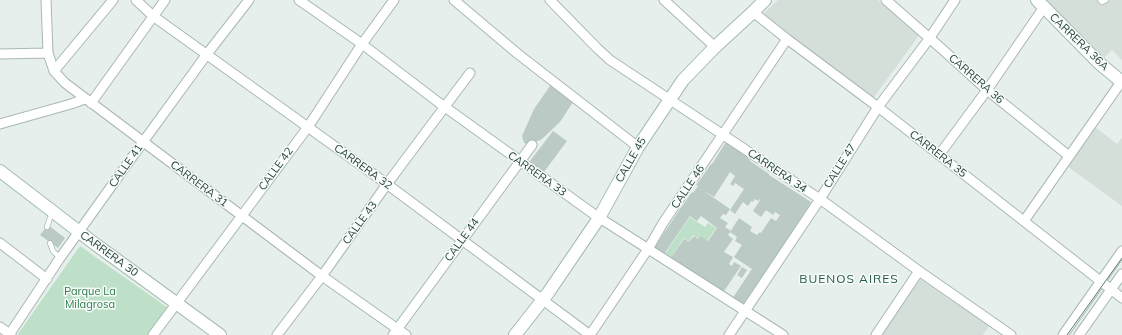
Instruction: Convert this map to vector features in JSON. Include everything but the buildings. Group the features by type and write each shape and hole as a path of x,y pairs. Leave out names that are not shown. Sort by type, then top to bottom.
{"main road":[{"name":"CALLE 45","path":"515,335 543,299 599,218 638,147 683,80 715,46 754,12 765,0"},
{"name":"CARRERA 36A","path":"1040,4 1099,63 1122,82"},
{"name":"CARRERA 30","path":"0,171 79,232 220,335"}],"street":[{"name":"CARRERA 31","path":"46,0 48,53 54,71 64,83 395,332 406,335"},
{"path":"54,71 113,0"},
{"name":"CARRERA 32","path":"136,0 153,16 463,239 590,335"},
{"path":"0,124 70,104 88,101 165,0"},
{"name":"CALLE 41","path":"10,335 60,258 207,54 248,0"},
{"name":"CARRERA 33","path":"299,0 362,44 445,107 599,218 783,335"},
{"name":"CALLE 42","path":"153,335 308,127 362,44 394,0"},
{"path":"454,0 518,54 638,147"},
{"path":"664,0 715,46"},
{"name":"CARRERA 36","path":"886,0 987,90 1068,156"},
{"name":"CALLE 47","path":"729,335 744,310 820,199 878,107 956,0"},
{"name":"CARRERA 34","path":"555,2 610,60 820,199 919,271 1011,335"},
{"path":"939,155 987,90 1040,4"},
{"name":"CARRERA 35","path":"754,12 1122,298"},
{"name":"CALLE 46","path":"590,335 663,223 787,39"},
{"path":"0,54 48,53"},
{"name":"CALLE 43","path":"277,335 322,276 387,184 470,72"},
{"path":"1024,221 1068,156 1122,82"},
{"name":"CALLE 44","path":"395,332 532,145"},
{"path":"0,244 47,279"},
{"path":"1063,335 1122,251"},
{"path":"876,335 919,271"},
{"path":"1079,335 1122,274"},
{"path":"0,327 10,335"}],"lane":[{"path":"1100,0 1102,2 1106,0"},
{"path":"47,227 50,218"},
{"path":"50,243 53,251 60,258"}],"shaded area":[{"path":"778,0 878,0 920,34 872,100 762,15"},
{"path":"1042,0 1122,0 1122,60 1112,50 1102,60"},
{"path":"1095,127 1117,144 1122,138 1122,206 1067,166"},
{"path":"920,279 989,326 983,335 882,335"}],"green space":[{"path":"690,217 705,227 708,223 716,228 707,241 700,236 698,238 693,235 689,242 684,238 670,259 664,255"},
{"name":"Parque La Milagrosa","path":"80,246 168,308 149,335 18,334"}],"tram line":[{"path":"1067,335 1122,258"}],"district":[{"name":"BUENOS AIRES","path":"849,279"}]}
